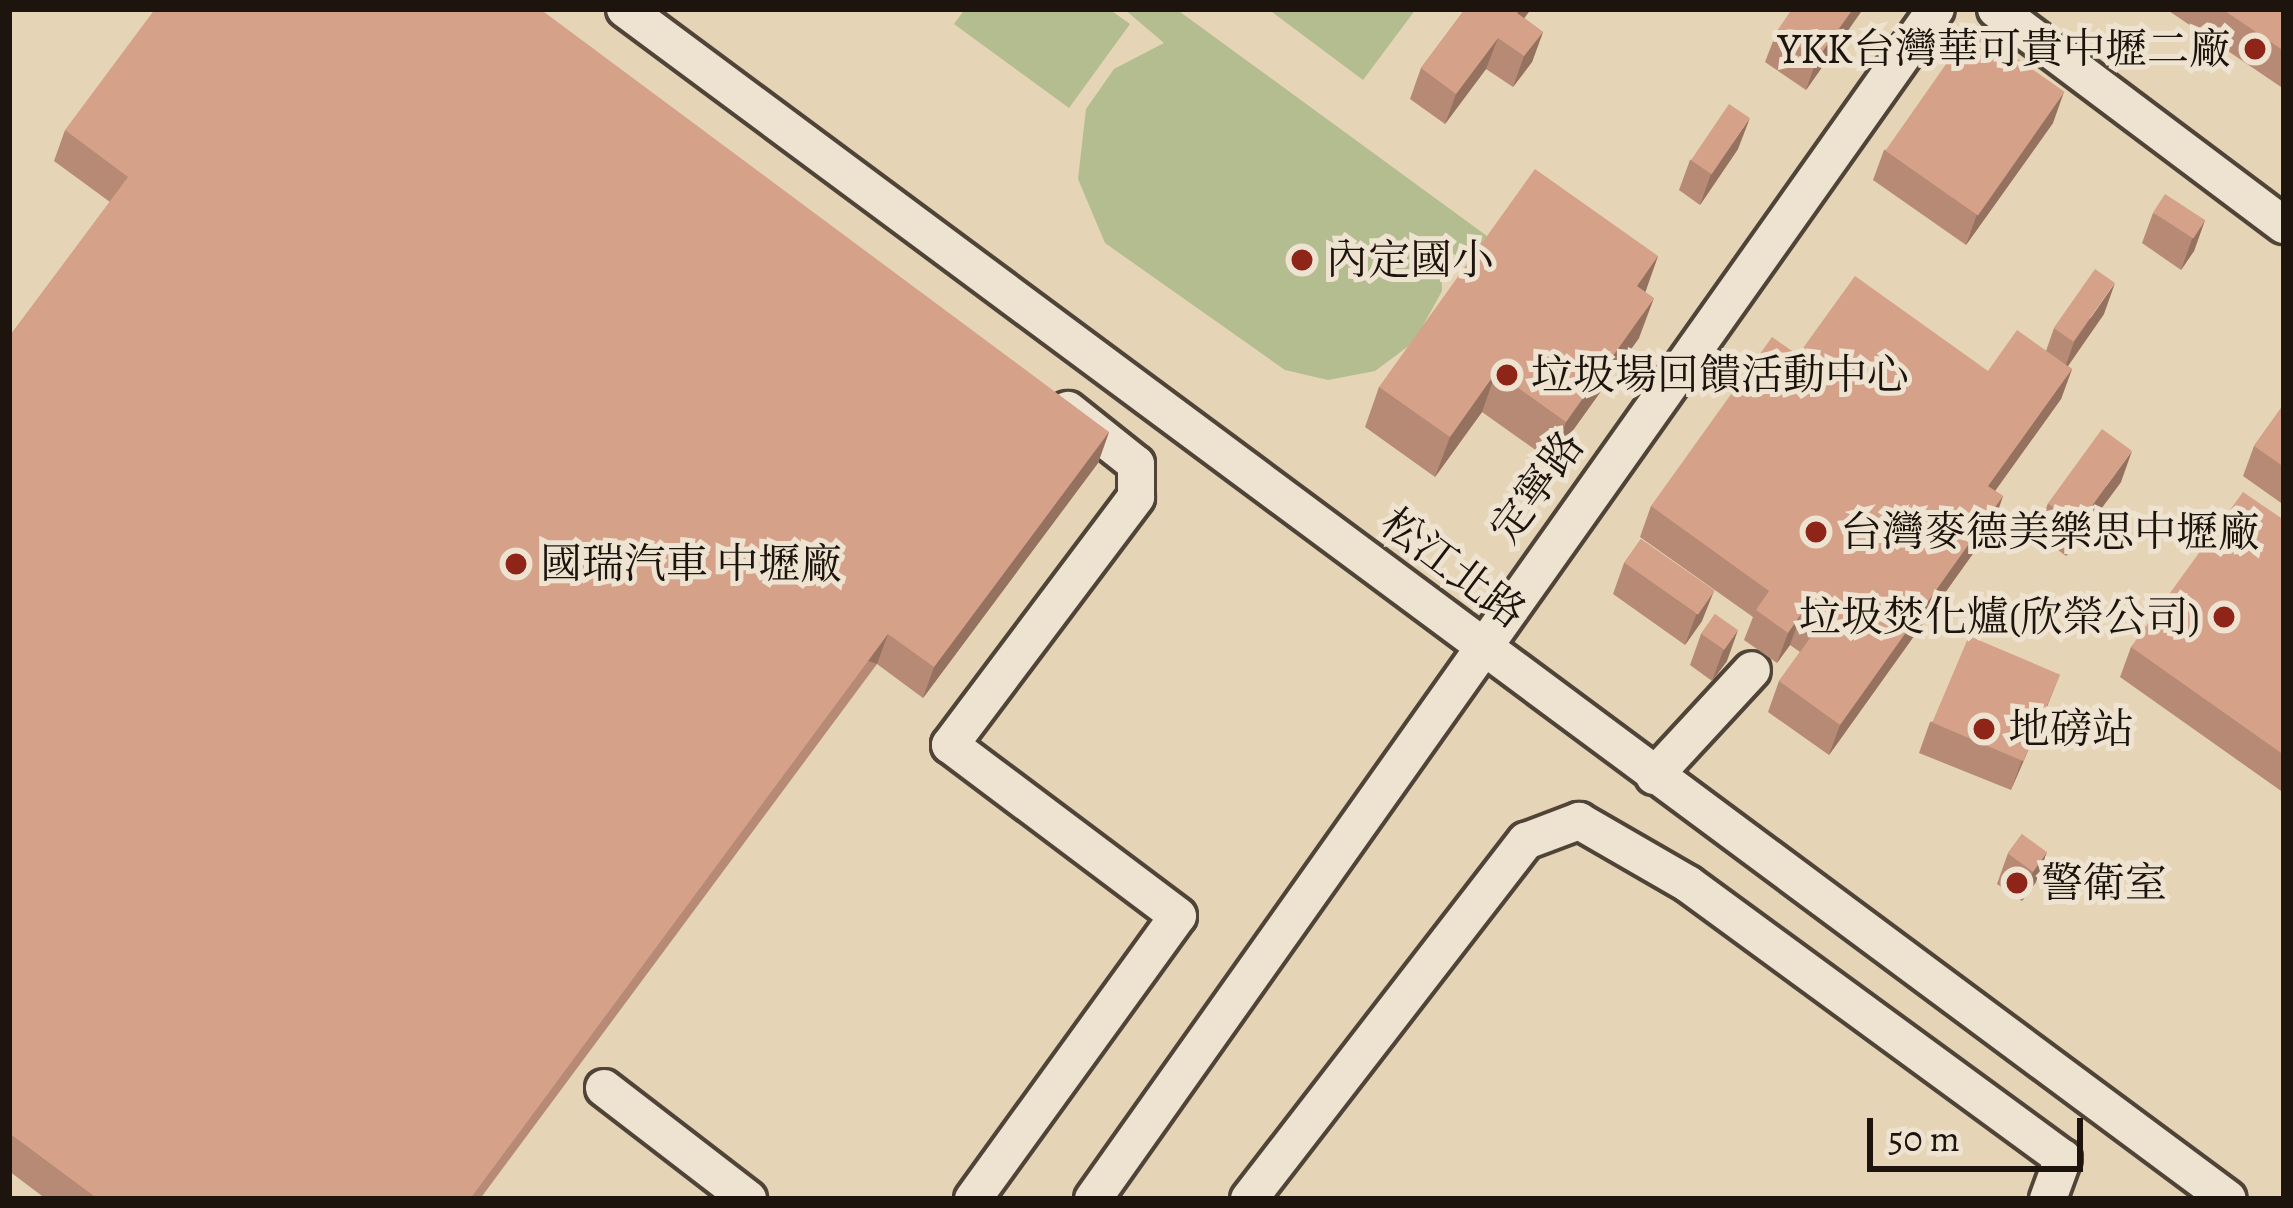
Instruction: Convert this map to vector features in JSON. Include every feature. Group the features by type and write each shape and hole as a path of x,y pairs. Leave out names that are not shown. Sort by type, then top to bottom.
{"street":[{"name":"松江北路","path":"625,9 2228,1199"},
{"name":"定寧路","path":"1094,1199 1480,644 1936,9"},
{"path":"1996,9 2284,225"},
{"path":"973,1199 1178,916 950,745 1136,497 1136,464 1046,392"},
{"path":"1654,776 1752,670"},
{"path":"1249,1199 1526,841 1579,821 1688,884 2062,1158 2048,1199"},
{"path":"604,1088 748,1199"}],"green space":[{"path":"965,9 1109,9 1130,24 1069,108 954,24"},
{"path":"1124,9 1176,9 1487,236 1468,263 1441,246 1442,291 1414,342 1375,371 1328,380 1285,370 1105,243 1078,179 1086,109 1114,69 1164,43"},
{"path":"1268,9 1416,9 1363,80"}],"building":[{"name":"國瑞汽車 中壢廠","path":"155,9 540,9 1109,432 934,667 888,634 470,1199 98,1199 9,1133 9,337 128,177 65,130"},
{"path":"1465,9 1520,9 1517,13 1543,32 1524,56 1498,38 1456,94 1421,68"},
{"path":"1792,9 1853,9 1817,59 1777,31"},
{"path":"2222,9 2284,9 2284,51"},
{"path":"1972,27 2065,92 1978,216 1885,151"},
{"path":"1729,104 1750,118 1712,174 1691,160"},
{"name":"垃圾場回饋活動中心","path":"1535,169 1658,256 1637,286 1654,298 1566,422 1496,372 1450,437 1379,387"},
{"path":"2165,194 2205,220 2193,239 2153,212"},
{"path":"2095,269 2115,283 2073,342 2054,328"},
{"name":"台灣麥德美樂思中壢廠","path":"1855,276 1988,371 2017,330 2072,369 1988,486 2003,496 1840,725 1779,681 1818,627 1801,614 1788,633 1756,610 1769,591 1651,506 1772,337 1798,355"},
{"path":"2284,404 2284,467 2254,446"},
{"path":"2102,429 2132,451 2078,525 2048,503"},
{"name":"垃圾焚化爐(欣榮公司)","path":"2243,492 2284,520 2284,755 2131,647"},
{"path":"1641,539 1715,591 1698,614 1624,563"},
{"path":"1715,614 1738,630 1724,650 1701,634"},
{"name":"地磅站","path":"1969,636 2060,675 2023,761 1932,723"},
{"path":"2022,834 2047,852 2033,872 2008,853"}],"place":[{"name":"YKK台灣華可貴中壢二廠","path":"2255,49"},
{"name":"內定國小","path":"1302,260"},
{"name":"垃圾場回饋活動中心","path":"1507,375"},
{"name":"台灣麥德美樂思中壢廠","path":"1816,532"},
{"name":"國瑞汽車 中壢廠","path":"516,564"},
{"name":"垃圾焚化爐(欣榮公司)","path":"2224,617"},
{"name":"地磅站","path":"1984,729"},
{"name":"警衛室","path":"2017,883"}]}
